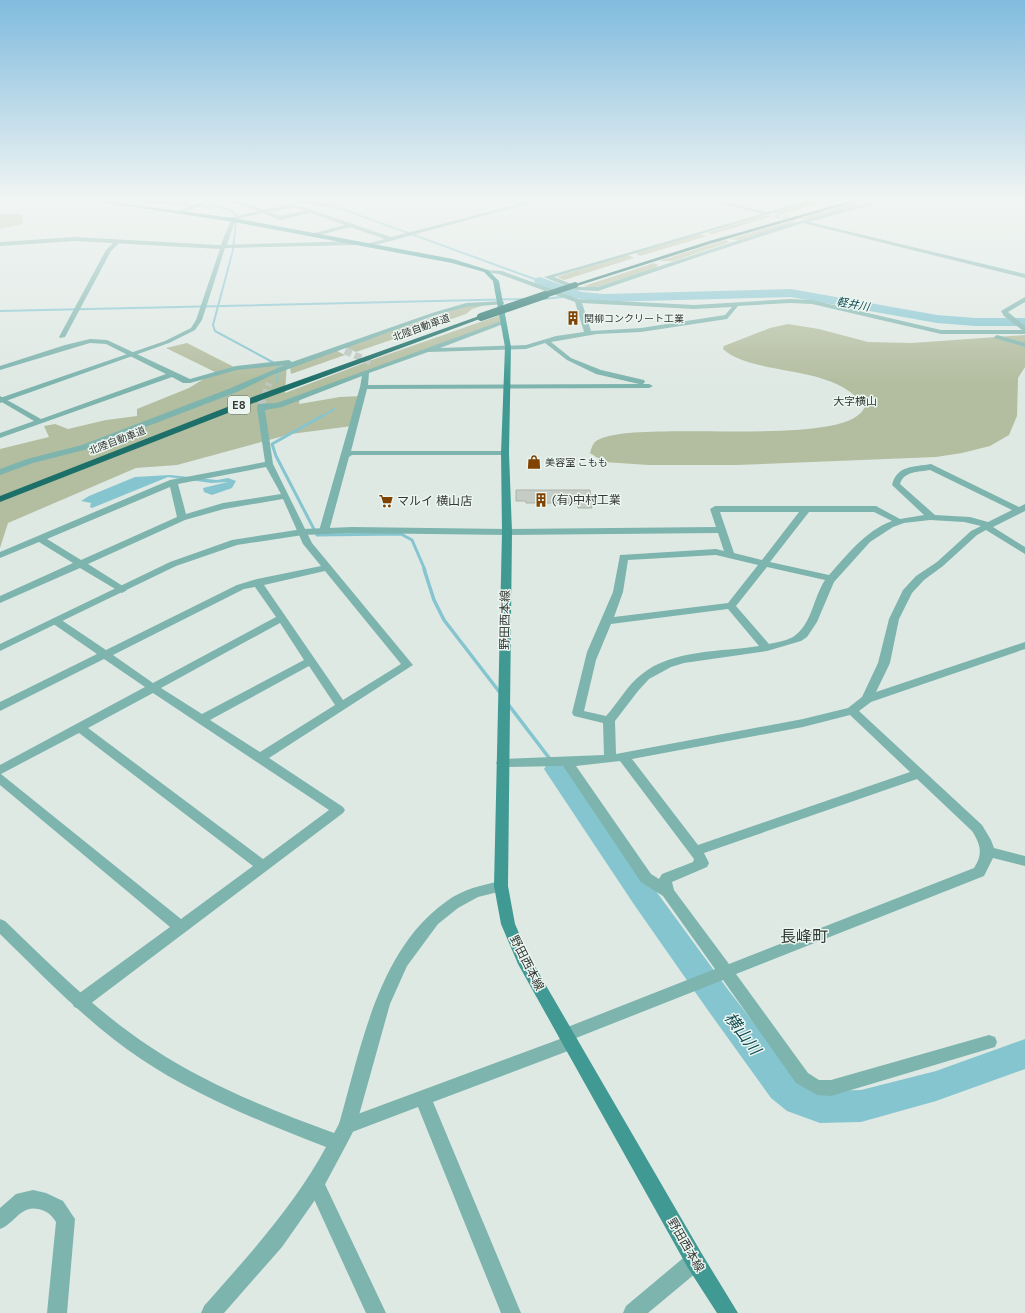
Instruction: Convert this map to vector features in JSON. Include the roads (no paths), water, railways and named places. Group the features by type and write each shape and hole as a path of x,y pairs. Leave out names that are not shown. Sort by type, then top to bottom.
{"highway":[{"name":"北陸自動車道","path":"0,498 480,314 566,282 633,261"},
{"name":"北陸自動車道","path":"0,490 255,392 480,314 650,261"}],"main road":[{"path":"449,261 486,271"},
{"name":"野田西本線","path":"486,271 496,281 502,303 508,348 505,453 507,532 501,886 508,924 523,960 695,1261 728,1313"}],"street":[{"path":"62,337 79,309 103,261"},
{"path":"1,400 134,355 174,339 192,329 199,320 217,261"},
{"path":"531,282 603,261"},
{"path":"549,277 578,289 598,289 683,261"},
{"path":"964,261 1025,276"},
{"path":"486,271 500,272 531,282 578,301 694,307 790,301 812,302 843,308 933,331 983,333"},
{"path":"1024,329 1011,319 1004,311 1025,299"},
{"path":"578,301 588,333"},
{"path":"0,472 30,461 85,447 234,390 271,373 280,366 306,359 460,306 502,303"},
{"path":"426,350 526,347 556,338 588,333 641,330 727,318 736,305"},
{"path":"260,758 407,665 308,544 305,532 269,464 261,407 275,406 504,322"},
{"path":"1024,329 978,331 1025,345"},
{"path":"0,368 65,347 90,341 108,342 190,381 230,369 269,363 280,366"},
{"path":"364,387 649,386 637,380 599,372 569,359 546,341"},
{"path":"337,348 345,351"},
{"path":"373,363 381,366"},
{"path":"322,531 345,456 364,387 366,372"},
{"path":"269,383 271,373"},
{"path":"0,436 173,374"},
{"path":"1,400 40,421"},
{"path":"345,456 354,452 505,453"},
{"path":"0,555 173,482 269,464"},
{"path":"933,518 896,485 898,477 906,471 931,467 1021,509"},
{"path":"173,482 182,518"},
{"path":"0,600 182,518 223,506 286,496"},
{"path":"608,621 732,606 807,508"},
{"path":"730,556 715,509 876,509 898,521"},
{"path":"867,699 884,663 894,619 907,592 920,578 940,564 974,533 1021,509"},
{"path":"609,720 618,713 629,692 639,681 653,671 677,662 767,648 797,640 806,632 815,617 826,587 861,544 882,528 898,521 933,518 973,521 987,526 1025,551"},
{"path":"0,648 173,564 235,542 305,532 352,530 507,532 721,530"},
{"path":"39,538 122,590"},
{"path":"609,720 578,712 596,645 608,621 622,581 622,557 716,552 832,579"},
{"path":"0,707 241,587 257,582 327,568"},
{"path":"257,582 341,706"},
{"path":"732,606 767,648"},
{"path":"0,770 282,618"},
{"path":"56,621 152,687 338,810 80,1002"},
{"path":"502,763 564,762 616,757 803,722 852,711 867,699 1025,645"},
{"path":"202,719 310,660"},
{"path":"347,1126 423,1098 568,1039 704,980 979,872 989,852 986,840 977,828 852,711"},
{"path":"609,720 616,757 695,851 702,863 667,878 664,882 668,892 724,972 802,1078 817,1087 831,1088 989,1042"},
{"path":"79,727 263,866"},
{"path":"564,762 646,878 668,892"},
{"path":"695,851 919,774"},
{"path":"0,778 181,927"},
{"path":"989,852 1025,861"},
{"path":"211,1313 275,1240 316,1184 347,1126 382,1004 401,962 433,920 453,904 474,893 501,886"},
{"path":"0,925 80,1002 108,1026 169,1068 250,1109 338,1143"},
{"path":"423,1098 511,1313"},
{"path":"316,1184 376,1313"},
{"path":"0,1220 22,1200 33,1199 46,1202 57,1207 66,1219 56,1313"},
{"path":"633,1313 695,1261"}],"water":[{"path":"170,475 217,480 228,478 236,481 232,488 212,495 204,492 203,488 228,482 211,483 168,477 92,508 90,507 91,503 81,501 89,496 135,477"}],"waterway":[{"path":"218,306 230,261"},
{"path":"486,261 540,281"},
{"name":"軽井川","path":"540,281 580,295 604,298 791,293 937,319 975,322 1025,322"},
{"path":"543,299 580,295"},
{"path":"218,306 525,299"},
{"path":"0,311 218,306"},
{"path":"218,306 213,325 215,331 278,365 277,382"},
{"path":"321,417 334,409"},
{"path":"322,416 272,444 276,456 317,535 401,534 412,540 425,570"},
{"path":"424,569 434,600 444,620 501,694"},
{"path":"508,704 553,763"},
{"path":"552,762 557,769"},
{"name":"横山川","path":"557,769 643,895 718,1000 783,1087 799,1100 820,1107 861,1106 936,1086 1025,1054"}],"tunnel":[{"path":"345,351 373,363"},
{"path":"261,406 269,383"}],"place":[{"name":"関柳コンクリート工業","path":"573,318"},
{"name":"美容室 こもも","path":"534,462"},
{"name":"(有)中村工業","path":"541,500"},
{"name":"マルイ 横山店","path":"386,501"}],"district":[{"name":"大字横山","path":"855,401"},
{"name":"長峰町","path":"804,936"}]}
